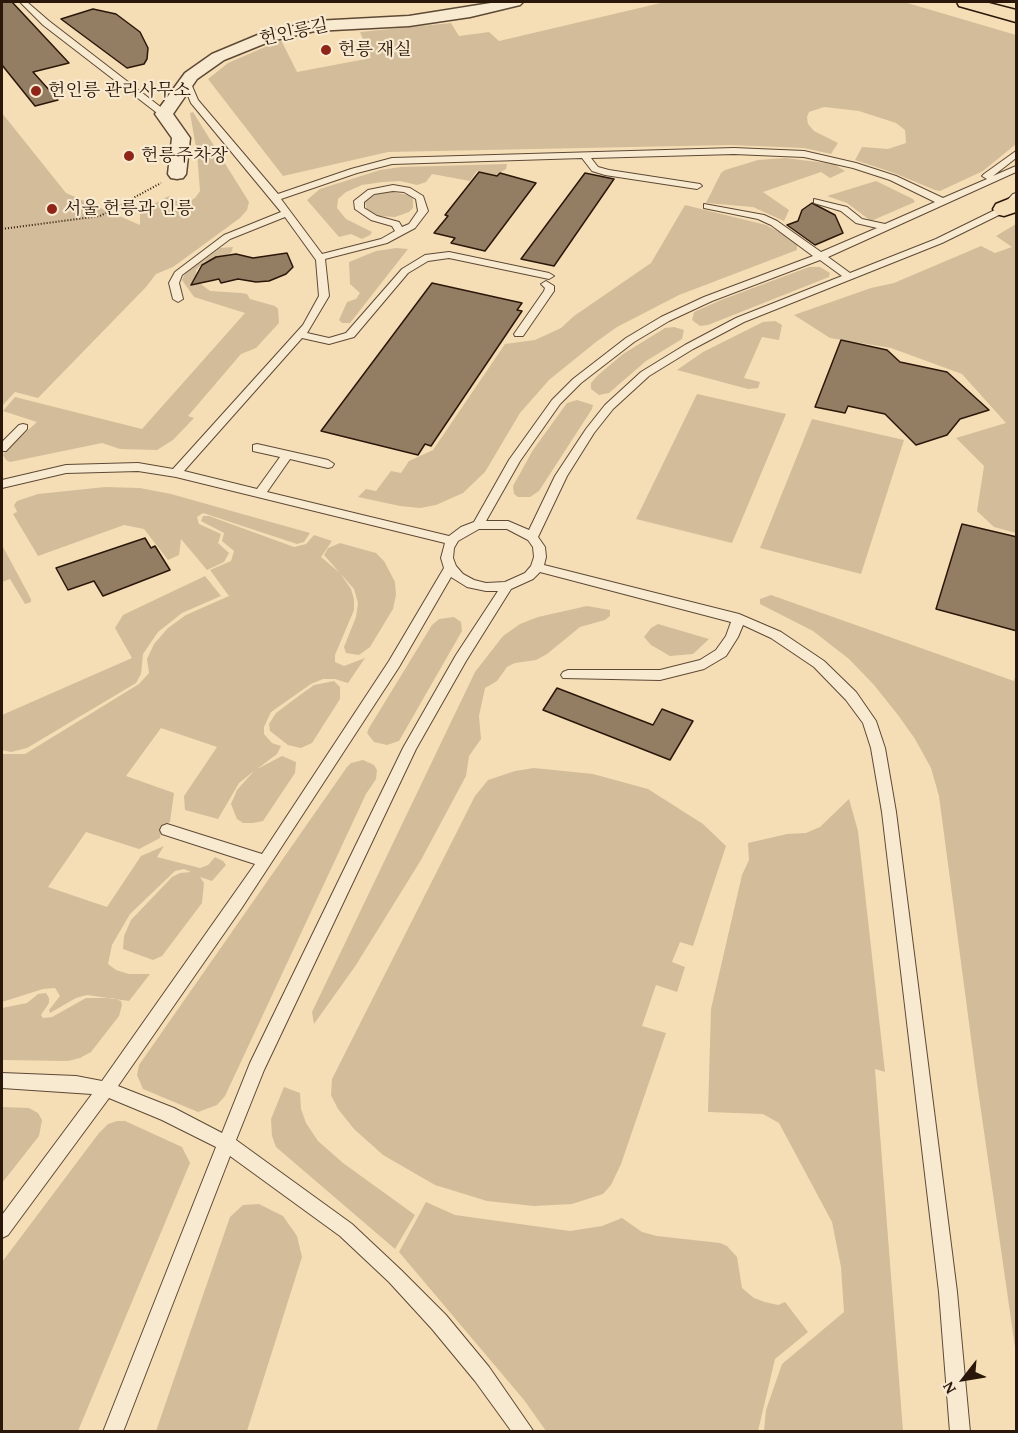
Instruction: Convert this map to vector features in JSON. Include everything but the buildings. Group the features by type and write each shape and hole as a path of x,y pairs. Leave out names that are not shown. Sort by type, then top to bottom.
{"main road":[{"path":"966,2 1011,15"}],"street":[{"name":"헌인릉길","path":"164,114 186,81 203,66 218,57 283,32 315,26 442,17 515,2"},
{"path":"164,114 181,138 171,177"}],"lane":[{"path":"23,2 55,30 164,114"},
{"path":"176,473 300,334 324,296 320,258 276,198 194,101 186,81"},
{"path":"276,198 387,162 734,151 804,154 875,171 907,183 943,202"},
{"path":"974,188 1017,154"},
{"path":"585,155 588,162 601,171 697,186"},
{"path":"478,525 515,460 556,402 603,360 665,320 708,299 821,256 1017,169"},
{"path":"320,258 384,241 412,226 423,210 420,198 400,188 371,192 359,201 360,209 368,215 396,224 400,232"},
{"path":"817,201 844,209 859,221 886,227"},
{"path":"532,537 561,476 590,431 609,407 645,374 688,347 740,320 939,241 1012,202"},
{"path":"707,206 767,219 850,277"},
{"path":"178,299 174,283 178,274 227,237 288,213"},
{"path":"300,334 329,341 351,335 411,265 425,258 435,257 440,261 546,282 549,291 519,334"},
{"path":"2,448 22,427"},
{"path":"257,448 328,464"},
{"path":"259,494 287,455"},
{"path":"2,484 66,469 138,467 176,473 452,541"},
{"path":"2,471 15,481"},
{"path":"478,525 508,525 532,537 538,547 540,557 537,567 529,576 507,586 486,587 471,584 450,568 447,558 448,548 452,541 465,530 478,525"},
{"path":"537,567 739,619 776,635 819,664 860,707 869,721 878,747 889,812 946,1280 960,1431"},
{"path":"2,1229 106,1089 265,861 394,664 450,568"},
{"path":"113,1431 256,1068 410,748 461,658 507,586"},
{"path":"568,675 660,675 696,667 722,653 739,619"},
{"path":"167,830 265,861"},
{"path":"2,1080 76,1083 106,1089 168,1114 227,1144 346,1230 395,1276 439,1322 482,1374 524,1431"}],"path":[{"path":"2,229 100,216 171,177"}],"shaded area":[{"path":"665,2 904,2 1016,35 1016,144 983,171 940,191 855,160 862,147 888,149 906,143 905,130 896,123 859,111 824,107 809,112 808,124 814,131 838,143 831,154 804,148 730,145 388,152 283,176 208,79 228,63 281,40 297,72 371,58 360,32 451,23 459,36 489,32 499,41"},
{"path":"193,112 249,202 247,210 240,218 173,267 156,274 38,398 15,392 2,406 2,113 66,193 140,225 140,211 169,196 183,205 195,198 200,191 197,153 190,113"},
{"path":"785,158 834,164 845,171 830,178 821,172 763,192 789,210 784,221 753,207 706,203 721,173 725,170 758,160"},
{"path":"507,164 506,169 496,175 477,171 470,181 432,174 426,182 417,185 400,181 383,182 362,185 346,192 338,199 337,208 346,219 372,232 362,239 351,234 339,237 307,200 320,189 380,170 401,167"},
{"path":"876,181 915,202 871,221 847,203 827,196"},
{"path":"386,191 409,195 413,199 413,208 395,217 378,216 367,210 365,202 367,198"},
{"path":"685,205 766,225 790,238 797,245 797,250 679,295 617,327 596,342 549,380 520,413 485,472 463,493 436,505 420,508 358,497 366,489 376,491 391,471 401,473 409,461 433,450 505,344 535,340 561,328 574,316 651,263"},
{"path":"1016,224 1016,533 994,527 977,511 984,466 956,438 1006,423 962,374 891,348 830,338 794,315 871,288 894,283 981,246 995,253 1012,247 996,236"},
{"path":"233,247 231,253 204,262 196,270 197,281 210,291 247,294 250,299 275,306 278,309 279,323 256,348 241,354 188,416 194,418 173,440 157,450 120,449 102,443 10,462 6,460 3,455 6,450 37,422 3,411 15,397 142,429 245,313 194,297 182,280 185,273 220,248"},
{"path":"408,249 350,323 342,323 339,320 347,302 356,299 360,293 350,284 349,262 376,251"},
{"path":"809,267 820,267 830,273 829,277 708,325 700,326 692,320 694,312"},
{"path":"775,321 782,325 779,340 762,337 744,378 760,382 758,388 748,389 677,370 703,352 763,322"},
{"path":"674,327 684,330 682,339 646,361 609,393 599,395 591,389 591,383 597,376 623,354 665,328"},
{"path":"697,394 786,414 732,543 636,519"},
{"path":"577,400 593,405 592,409 539,491 530,497 518,497 514,494 513,486 533,450 567,403"},
{"path":"812,419 904,440 861,574 760,548"},
{"path":"105,487 140,488 171,494 310,533 304,542 297,544 203,513 197,517 199,524 221,534 218,543 229,553 224,562 207,570 181,539 179,555 168,560 144,529 124,525 38,556 13,514 17,512 14,505 17,501 38,494"},
{"path":"203,516 209,516 294,547 306,544 314,535 332,541 321,557 340,573 351,589 354,599 354,610 335,655 335,662 344,666 365,658 348,683 335,679 323,679 311,684 271,712 264,727 264,734 272,743 281,746 277,754 257,769 282,756 296,762 295,773 263,821 243,823 237,819 231,804 237,790 254,771 239,783 218,819 185,810 184,796 217,747 161,728 126,776 174,793 170,822 162,826 160,838 139,849 86,832 48,887 107,907 141,856 164,846 157,857 200,868 208,865 215,857 226,865 212,881 200,877 204,883 202,903 162,956 153,960 123,949 124,936 131,920 172,877 180,873 191,872 184,869 175,871 130,914 112,945 108,964 116,970 129,974 150,974 129,1001 87,995 76,998 50,1013 49,1010 60,996 55,988 43,989 2,1002 2,754 25,754 139,684 149,673 147,659 154,644 168,628 186,615 229,596 210,570 231,561 234,551 222,541 224,533 201,521"},
{"path":"340,543 376,553 384,561 395,582 396,595 393,609 370,647 359,655 346,653 344,647 356,617 358,603 354,589 324,555 328,548"},
{"path":"2,545 31,602 25,604 10,579 2,582"},
{"path":"205,576 221,596 182,613 158,632 143,654 141,674 136,683 27,748 11,752 2,750 2,715 132,658 115,628 123,615"},
{"path":"771,595 1014,681 1016,672 1016,1354 939,796 931,768 915,739 874,685 849,659 813,631 760,604 760,599"},
{"path":"587,606 610,610 610,616 605,620 580,627 547,654 536,660 515,663 507,667 497,681 485,688 479,716 481,739 469,756 466,776 421,860 356,965 314,1024 312,1012 475,672 503,636 520,624 538,617"},
{"path":"454,617 461,622 462,631 399,741 387,745 374,742 367,733 369,728 432,625 439,619"},
{"path":"658,624 709,639 693,654 670,656 651,645 644,637 651,628"},
{"path":"334,681 340,687 340,699 312,743 301,748 288,745 270,731 269,724 276,713 314,685"},
{"path":"363,760 374,765 377,770 376,779 366,794 225,1096 217,1105 198,1112 143,1089 137,1075 139,1065 347,767 351,763"},
{"path":"534,768 593,774 648,789 703,824 726,846 693,946 680,942 672,962 685,967 677,992 656,985 642,1026 666,1033 621,1164 611,1185 603,1194 572,1204 534,1206 487,1201 435,1185 383,1155 354,1129 338,1109 331,1095 332,1079 475,796 488,780 515,771"},
{"path":"849,799 858,831 885,1072 875,1069 903,1431 764,1431 766,1410 782,1364 844,1312 841,1267 832,1222 779,1123 763,1114 708,1112 711,1009 742,875 749,860 748,843 787,834 806,833 820,827"},
{"path":"46,993 49,1003 41,1015 43,1018 52,1017 86,998 113,998 121,1001 122,1005 119,1016 91,1052 80,1058 68,1061 2,1060 2,1008 27,1003 38,994"},
{"path":"284,1087 300,1093 301,1109 306,1123 318,1141 343,1163 415,1215 395,1249 276,1147 272,1136 271,1119"},
{"path":"2,1107 29,1108 38,1113 42,1120 39,1136 2,1183"},
{"path":"125,1121 182,1147 190,1163 78,1431 2,1431 2,1262 99,1133 108,1124"},
{"path":"426,1202 455,1215 570,1231 602,1226 622,1218 642,1232 657,1236 720,1243 727,1246 737,1257 742,1288 754,1298 765,1302 778,1305 785,1302 808,1332 775,1359 758,1431 546,1431 524,1400 399,1252"},
{"path":"259,1204 283,1216 297,1236 302,1257 247,1431 156,1431 230,1217 243,1205"}],"place":[{"name":"헌릉 재실","path":"326,50"},
{"name":"헌인릉 관리사무소","path":"36,91"},
{"name":"헌릉주차장","path":"129,156"},
{"name":"서울 헌릉과 인릉","path":"52,209"}]}
